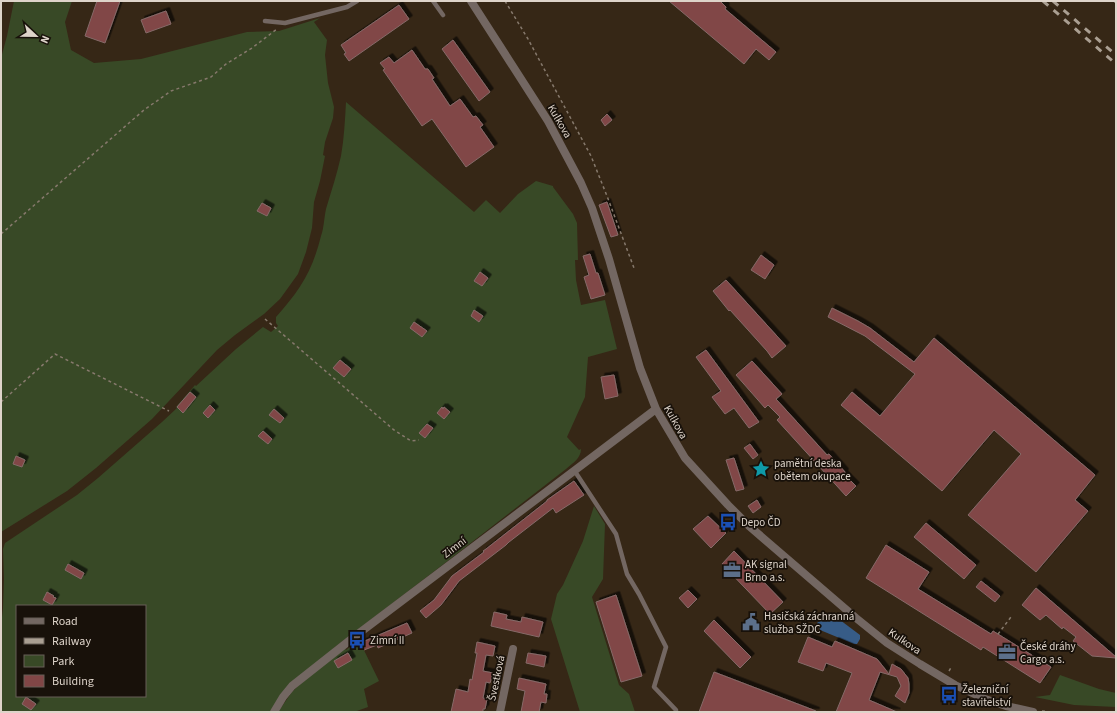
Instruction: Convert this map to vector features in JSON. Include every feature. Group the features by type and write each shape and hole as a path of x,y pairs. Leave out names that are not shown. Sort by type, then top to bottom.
{"street":[{"name":"Kulkova","path":"472,1 548,121 581,183 592,208 609,259 640,368 656,409 685,458 749,526 856,618 887,642 955,685 985,699 1006,706 1036,711"},
{"name":"Zimní","path":"274,712 292,686 354,637 656,409"},
{"name":"Švestková","path":"500,712 513,649"}],"lane":[{"path":"265,21 285,23 347,7 356,1"},
{"path":"433,1 443,15"},
{"path":"574,470 616,534 627,574 666,647 654,687 676,710 676,712"}],"path":[{"path":"505,1 528,39 591,156 634,268"},
{"path":"1,234 144,110 160,98 171,91 211,77 226,64 252,48 285,23"},
{"path":"265,319 394,430 411,441 419,440"},
{"path":"1,402 55,354 169,411"},
{"path":"998,634 1011,616"},
{"path":"947,673 952,666"},
{"path":"1036,711 1051,712"}],"green space":[{"path":"14,1 72,1 65,22 71,50 94,63 141,59 247,32 279,31 320,18 314,22 327,40 325,55 328,83 334,107 333,118 325,142 323,155 325,156 314,202 312,228 306,252 298,274 280,299 264,314 217,350 152,419 96,468 67,491 1,532 1,58"},
{"path":"346,102 474,212 486,200 500,213 518,194 536,181 553,186 573,214 577,223 578,260 575,260 576,280 581,305 605,300 617,349 588,357 585,397 567,437 579,450 581,449 580,455 566,469 335,647 272,712 1,712 1,626 4,579 3,549 5,543 77,495 98,478 177,408 176,407 195,385 196,386 236,349 263,327 271,332 278,326 276,323 276,317 292,298 304,280 314,260 323,230 326,209 341,156"},
{"path":"594,506 605,524 603,579 592,597 619,685 629,694 635,712 580,712 551,619 557,594 563,585 583,541"},
{"path":"359,640 379,681 364,689 368,707 354,712 278,712 297,687 344,647 346,650"},
{"path":"1060,675 1099,689 1116,693 1116,707 1074,705 1035,697 1050,695"}],"water":[{"path":"832,614 860,635 860,639 857,644 820,630 817,623 828,615"}],"building":[{"path":"97,1 120,1 105,43 85,36"},
{"path":"669,1 720,1 726,7 725,9 776,52 769,60 756,49 744,64"},
{"path":"399,5 409,19 349,61 344,54 346,53 341,45"},
{"path":"166,11 171,24 146,33 141,20"},
{"path":"453,40 490,92 479,101 442,49"},
{"path":"412,50 425,69 428,69 434,78 432,79 450,106 460,99 473,117 476,116 483,125 480,127 494,147 466,167 432,119 422,126 383,70 385,69 380,63 389,57 394,63"},
{"path":"607,114 612,120 605,126 601,120"},
{"path":"607,202 618,235 611,237 599,205"},
{"path":"262,203 271,208 267,216 257,211"},
{"path":"590,254 605,295 591,299 584,277 589,275 583,256"},
{"path":"761,255 774,265 765,279 751,270"},
{"path":"480,272 488,278 482,286 474,281"},
{"path":"726,280 786,346 772,358 730,310 729,311 713,291"},
{"path":"832,308 870,328 914,362 934,338 1095,475 1075,500 1088,511 1036,572 968,515 1021,454 994,430 942,491 841,405 852,392 880,416 915,374 865,336 828,317"},
{"path":"474,310 483,316 479,322 471,316"},
{"path":"414,322 427,331 422,337 410,328"},
{"path":"706,350 759,422 749,428 734,408 725,414 712,397 721,391 696,357"},
{"path":"340,360 351,369 344,377 333,368"},
{"path":"752,361 782,394 776,399 827,455 829,454 845,472 844,474 856,486 846,496 777,420 780,417 768,405 765,408 736,375"},
{"path":"614,375 618,396 605,399 601,377"},
{"path":"190,392 196,397 183,413 177,407"},
{"path":"210,405 215,410 208,418 203,413"},
{"path":"442,407 450,412 444,419 437,413"},
{"path":"274,409 284,418 280,423 269,415"},
{"path":"427,424 433,428 425,438 419,433"},
{"path":"263,431 272,439 268,444 258,436"},
{"path":"750,444 758,455 753,459 744,448"},
{"path":"16,456 25,460 22,467 13,464"},
{"path":"734,458 744,489 736,491 726,460"},
{"path":"574,481 584,495 556,513 553,508 509,542 459,581 441,605 426,618 420,611 434,600 452,576 484,552 483,551 547,500"},
{"path":"757,500 761,507 753,513 748,506"},
{"path":"708,516 726,533 711,548 693,529"},
{"path":"926,523 976,565 964,579 914,537"},
{"path":"886,545 929,572 918,589 991,634 993,631 1051,667 1040,683 983,647 981,650 866,578"},
{"path":"734,551 783,602 770,614 722,564"},
{"path":"68,564 84,573 81,579 65,570"},
{"path":"981,581 1000,596 995,602 976,587"},
{"path":"1036,588 1116,658 1092,656 1073,641 1076,637 1063,627 1062,629 1046,615 1040,620 1022,605"},
{"path":"688,590 697,599 688,608 679,598"},
{"path":"47,592 56,598 52,605 43,600"},
{"path":"616,595 642,676 621,682 596,602"},
{"path":"494,612 507,615 506,619 521,622 522,617 543,622 539,637 491,626"},
{"path":"714,620 751,657 740,668 704,631"},
{"path":"407,623 412,633 378,648 377,645 364,650 360,643"},
{"path":"808,637 832,647 835,641 877,659 889,674 892,664 901,669 908,678 909,684 909,693 905,703 895,696 901,686 897,677 880,672 869,700 897,712 836,712 852,673 826,663 823,671 798,662"},
{"path":"477,642 495,646 493,656 486,655 483,671 493,673 490,683 486,682 483,698 487,699 485,709 483,709 483,712 451,712 456,689 468,692 477,653 475,653"},
{"path":"348,653 352,660 338,668 334,661"},
{"path":"528,653 546,656 544,667 526,663"},
{"path":"714,672 816,711 816,712 699,712"},
{"path":"519,678 546,684 544,694 547,694 546,703 541,702 539,712 521,712 525,691 517,689"},
{"path":"26,697 36,704 31,710 22,704"}],"railway":[{"path":"1043,1 1116,64"},
{"path":"1053,1 1116,55"}],"place":[{"name":"pamětní deska obětem okupace","path":"761,469"},
{"name":"Depo ČD","path":"728,522"},
{"name":"AK signal Brno a.s.","path":"732,570"},
{"name":"Hasičská záchranná služba SŽDC","path":"751,622"},
{"name":"Zimní II","path":"357,640"},
{"name":"České dráhy Cargo a.s.","path":"1007,652"},
{"name":"Železniční stavitelství","path":"949,695"}]}
